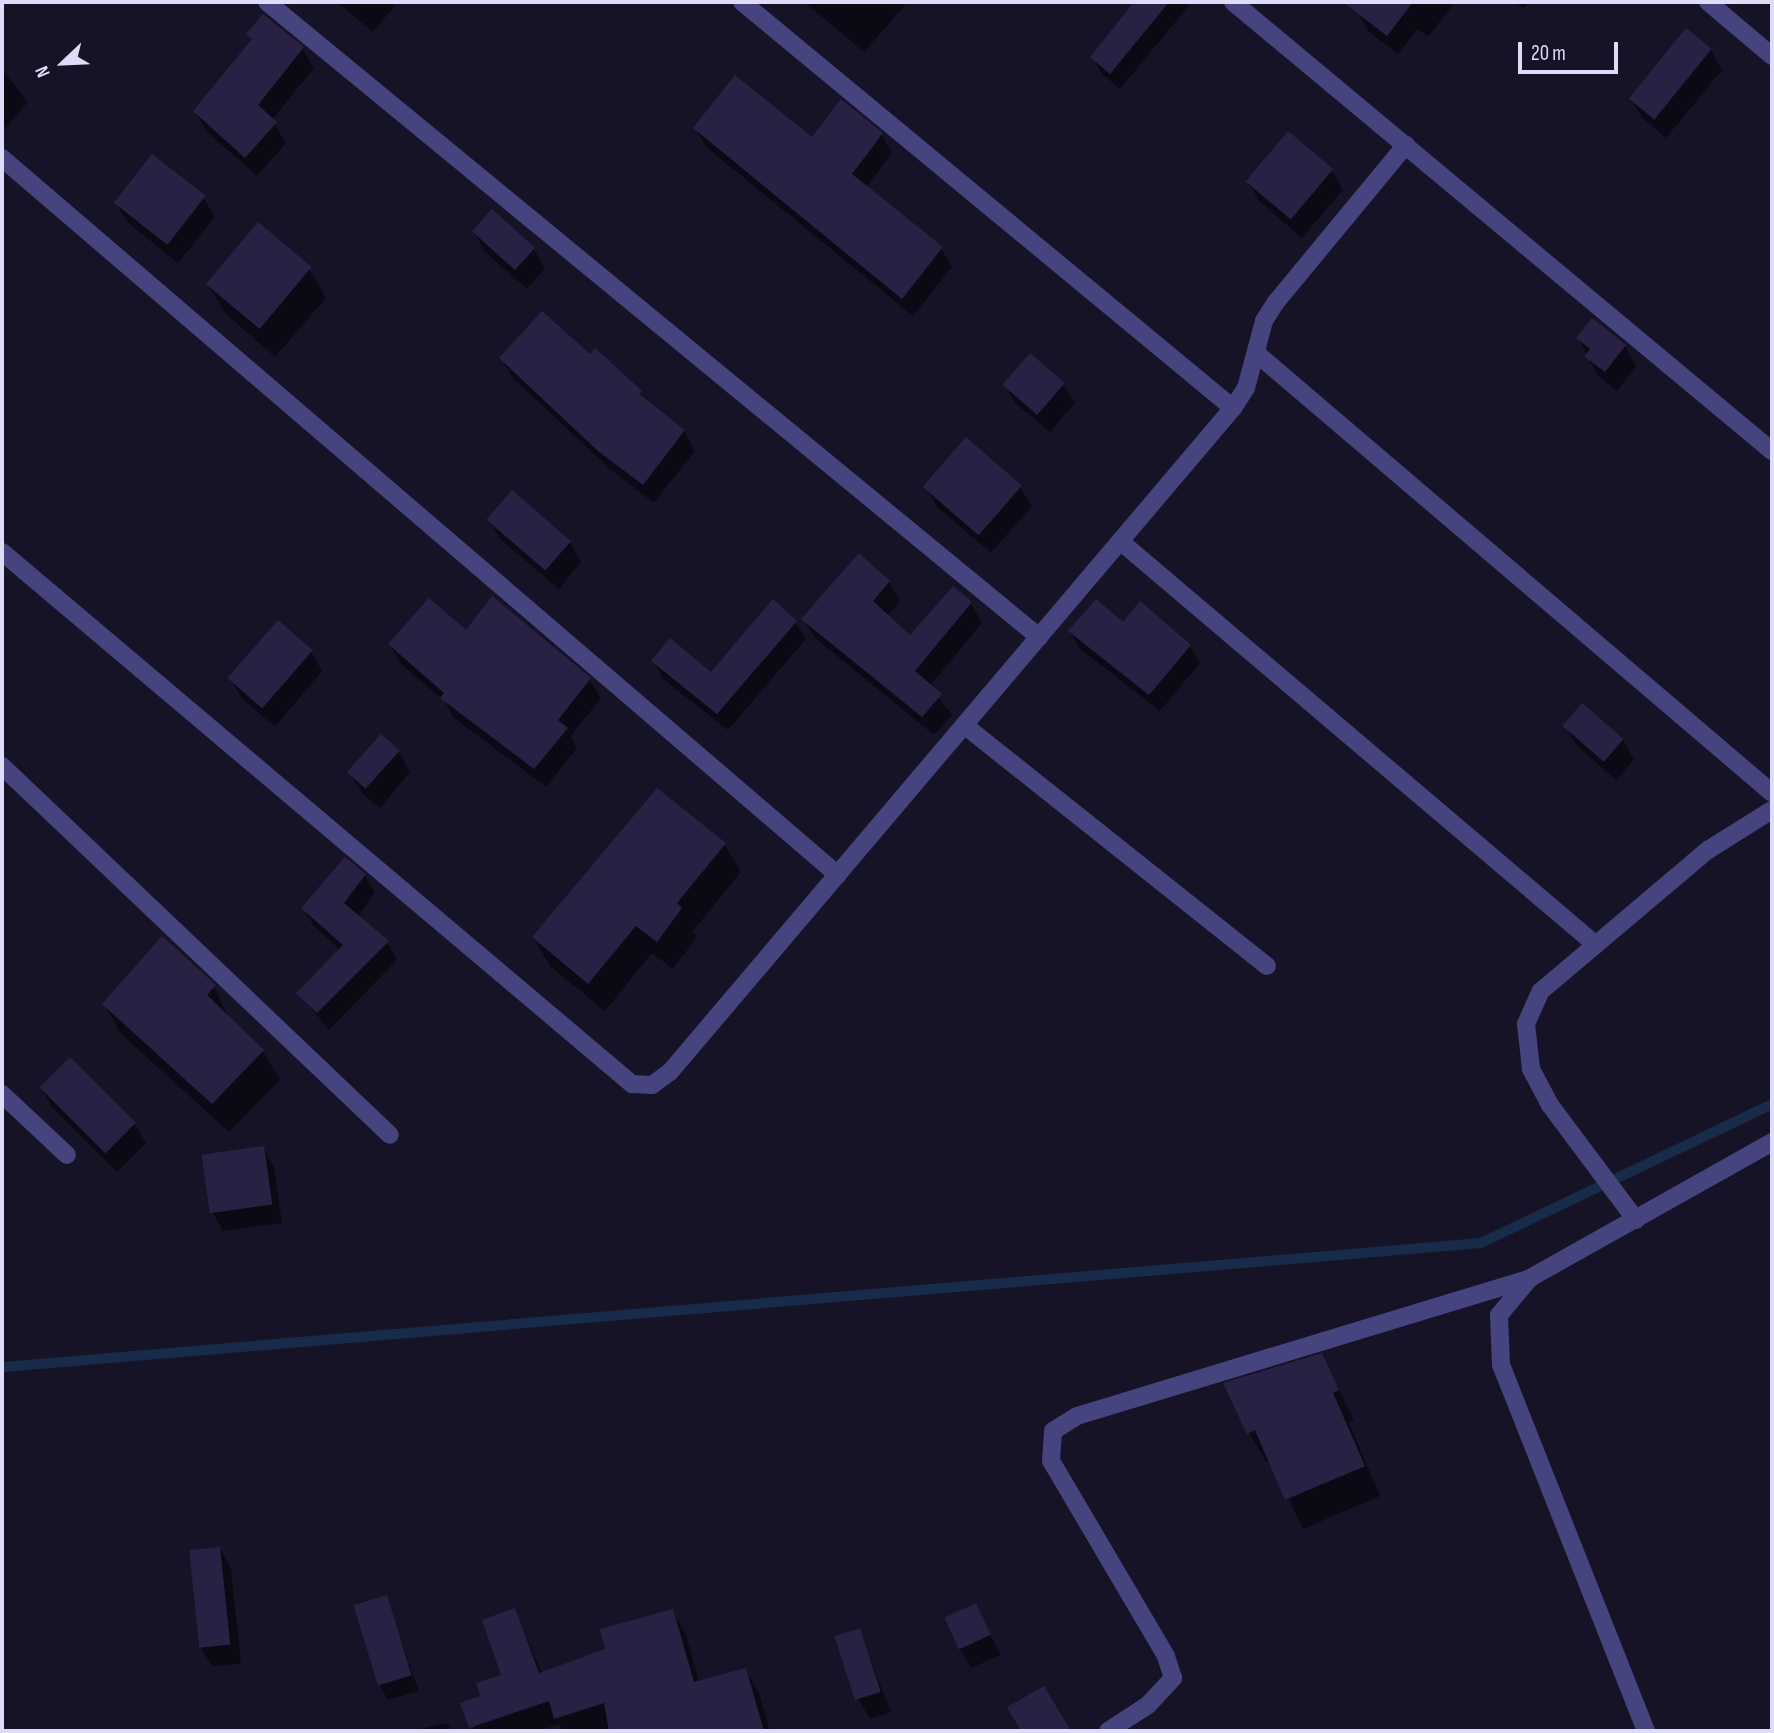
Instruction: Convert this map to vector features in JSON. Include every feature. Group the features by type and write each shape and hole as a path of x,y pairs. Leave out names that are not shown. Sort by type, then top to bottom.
{"street":[{"path":"267,2 1039,637"},
{"path":"742,2 1233,408"},
{"path":"1233,2 1772,451"},
{"path":"1708,2 1772,56"},
{"path":"2,552 632,1084 652,1085 670,1072 1233,408 1246,388 1264,321 1276,302 1406,145"},
{"path":"2,158 838,875"},
{"path":"1256,353 1772,793"},
{"path":"1120,541 1596,945"},
{"path":"964,726 1267,966"},
{"path":"2,766 390,1135"},
{"path":"1636,1220 1550,1105 1531,1069 1525,1024 1541,991 1708,850 1772,810"},
{"path":"2,1094 67,1155"},
{"path":"1108,1731 1148,1705 1173,1678 1166,1656 1051,1461 1054,1431 1077,1416 1530,1278 1772,1142"},
{"path":"1530,1278 1499,1315 1501,1365 1646,1731"}],"building":[{"path":"1134,2 1169,2 1110,74 1090,57"},
{"path":"1343,2 1413,2 1387,36"},
{"path":"263,14 304,47 258,105 277,122 245,158 193,111 252,39 246,34"},
{"path":"1686,28 1712,49 1654,119 1629,99"},
{"path":"735,75 812,137 841,99 883,133 852,174 943,247 902,299 693,128"},
{"path":"1288,131 1333,169 1291,219 1246,182"},
{"path":"152,154 206,196 167,245 114,203"},
{"path":"492,209 535,248 515,270 472,231"},
{"path":"258,222 312,267 260,329 206,284"},
{"path":"542,311 590,354 595,348 642,391 639,394 685,430 643,485 598,451 499,358"},
{"path":"1592,318 1626,345 1605,372 1584,356 1590,349 1576,338"},
{"path":"1030,353 1065,383 1037,415 1002,385"},
{"path":"966,437 1022,486 979,535 923,487"},
{"path":"512,490 571,541 545,571 486,519"},
{"path":"859,553 890,581 873,601 910,635 953,586 972,602 915,671 942,694 922,717 801,619"},
{"path":"492,596 591,678 558,720 568,728 534,769 440,698 444,693 388,644 429,598 466,630"},
{"path":"773,599 797,621 717,714 651,661 670,638 711,672"},
{"path":"1096,599 1123,622 1140,601 1191,645 1149,695 1068,631"},
{"path":"278,620 313,650 262,708 227,678"},
{"path":"1582,703 1624,739 1604,762 1562,726"},
{"path":"381,734 400,751 365,789 347,772"},
{"path":"657,788 726,843 677,903 682,908 657,942 636,926 588,984 532,937"},
{"path":"345,857 366,874 344,903 389,941 317,1013 296,993 343,945 301,908"},
{"path":"162,936 216,985 207,995 264,1050 212,1104 102,1004"},
{"path":"70,1057 136,1123 105,1153 40,1087"},
{"path":"264,1146 272,1204 210,1213 202,1155"},
{"path":"1322,1353 1339,1390 1333,1393 1365,1466 1285,1500 1255,1430 1247,1434 1223,1383"},
{"path":"220,1547 230,1644 199,1648 189,1550"},
{"path":"387,1595 412,1675 378,1686 354,1605"},
{"path":"976,1603 991,1635 959,1650 944,1618"},
{"path":"515,1608 539,1673 605,1649 600,1629 673,1609 694,1682 746,1668 764,1731 609,1731 604,1703 554,1719 549,1701 469,1728 460,1703 480,1696 476,1683 501,1675 482,1620"},
{"path":"860,1628 881,1692 855,1700 834,1636"},
{"path":"1044,1686 1071,1731 1021,1731 1007,1707"}],"waterway":[{"path":"2,1367 1481,1243 1772,1104"}]}
